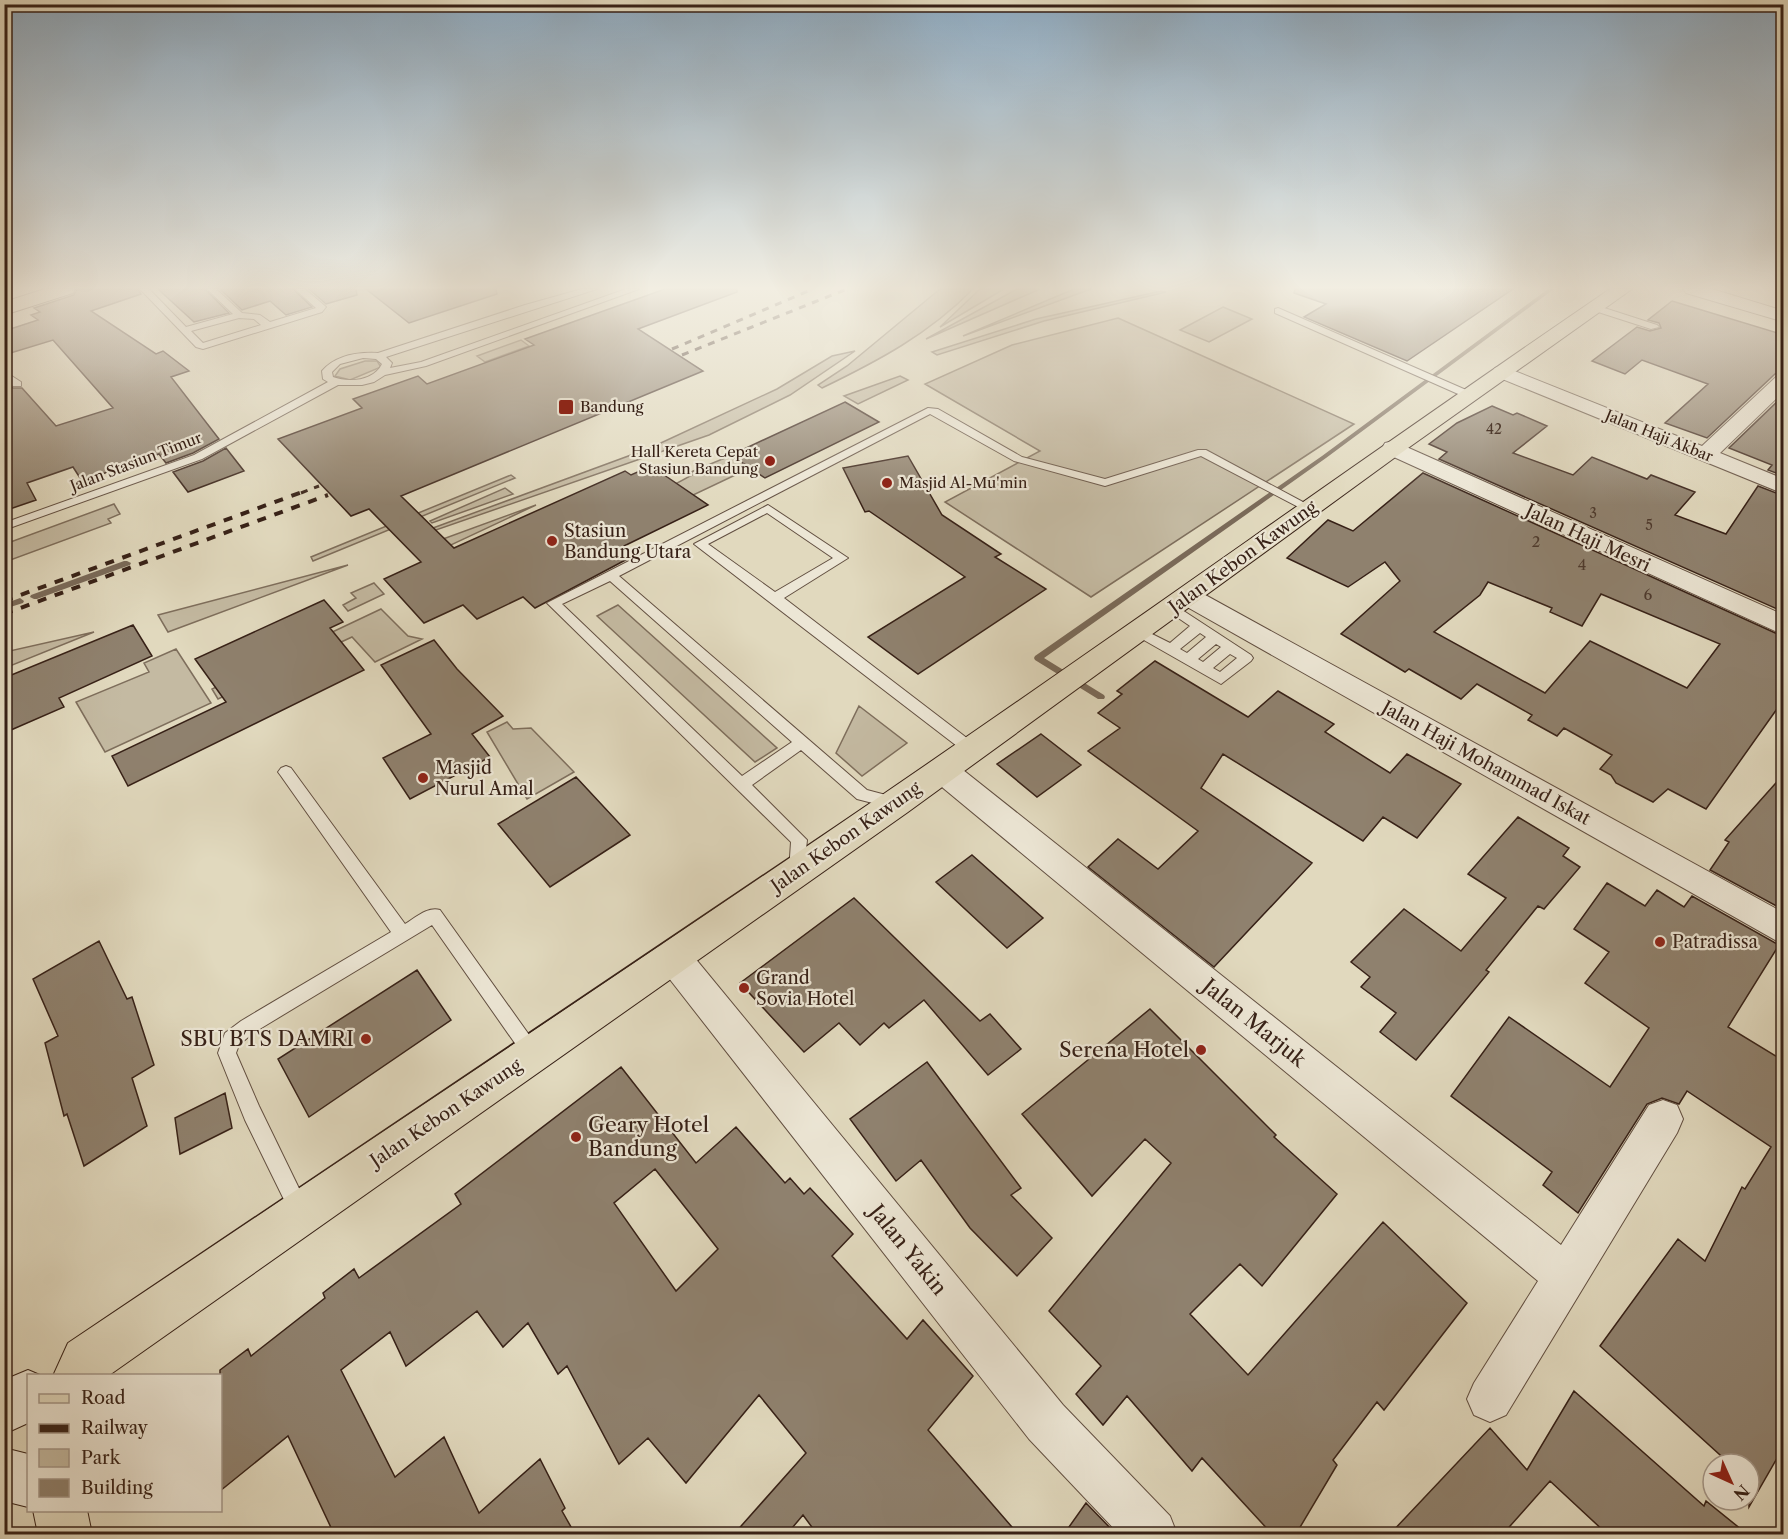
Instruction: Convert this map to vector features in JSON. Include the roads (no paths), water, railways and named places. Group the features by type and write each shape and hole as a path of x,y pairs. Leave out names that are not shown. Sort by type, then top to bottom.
{"main road":[{"name":"Jalan Kebon Kawung","path":"75,1371 300,1212 797,872 1140,632 1181,602 1299,502 1393,448 1518,361"},
{"path":"4,1409 27,1396"},
{"path":"4,1474 27,1480"},
{"path":"60,1512 66,1534"}],"street":[{"name":"Jalan Haji Akbar","path":"1502,372 1784,487"},
{"path":"1705,455 1784,380"},
{"name":"Jalan Haji Mesri","path":"1393,448 1784,626"},
{"name":"Jalan Haji Mohammad Iskat","path":"1181,602 1784,930"},
{"name":"Jalan Marjuk","path":"956,759 1566,1276"},
{"name":"Jalan Yakin","path":"673,957 1046,1422 1152,1534"},
{"path":"1490,1399 1663,1119"}],"lane":[{"path":"340,361 327,371 326,375 336,382 360,382 383,372 432,361"},
{"path":"383,372 387,363 384,361"},
{"path":"1389,361 1469,395"},
{"path":"4,374 16,384"},
{"name":"Jalan Stasiun Timur","path":"4,526 198,457 336,382"},
{"path":"797,872 799,840 554,603 928,411 934,411 1018,459 1087,480 1104,483 1122,479 1190,454 1202,452 1299,502"},
{"path":"775,598 842,558 768,508 700,544 775,598 956,759"},
{"path":"611,575 862,795 896,803"},
{"path":"1140,632 1221,679 1246,658 1199,626 1181,602"},
{"path":"1171,650 1199,626"},
{"path":"1188,660 1215,637"},
{"path":"1204,669 1230,647"},
{"path":"742,783 802,742"},
{"path":"286,772 401,932"},
{"path":"300,1212 226,1053 232,1039 247,1027 401,932 434,915 533,1053"}],"waterway":[{"path":"1101,697 1038,658 1324,457 1455,361"},
{"path":"34,597 127,563"},
{"path":"4,607 20,601"}],"railway":[{"path":"301,493 319,486"},
{"path":"4,601 305,491"},
{"path":"4,614 328,495"}],"place":[{"name":"Bandung","path":"566,407"},
{"name":"Hall Kereta Cepat Stasiun Bandung","path":"770,461"},
{"name":"Masjid Al-Mu'min","path":"887,483"},
{"name":"Stasiun Bandung Utara","path":"552,541"},
{"name":"Masjid Nurul Amal","path":"423,778"},
{"name":"Patradissa","path":"1660,942"},
{"name":"Grand Sovia Hotel","path":"744,988"},
{"name":"SBU BTS DAMRI","path":"366,1039"},
{"name":"Serena Hotel","path":"1201,1050"},
{"name":"Geary Hotel Bandung","path":"576,1137"}]}
